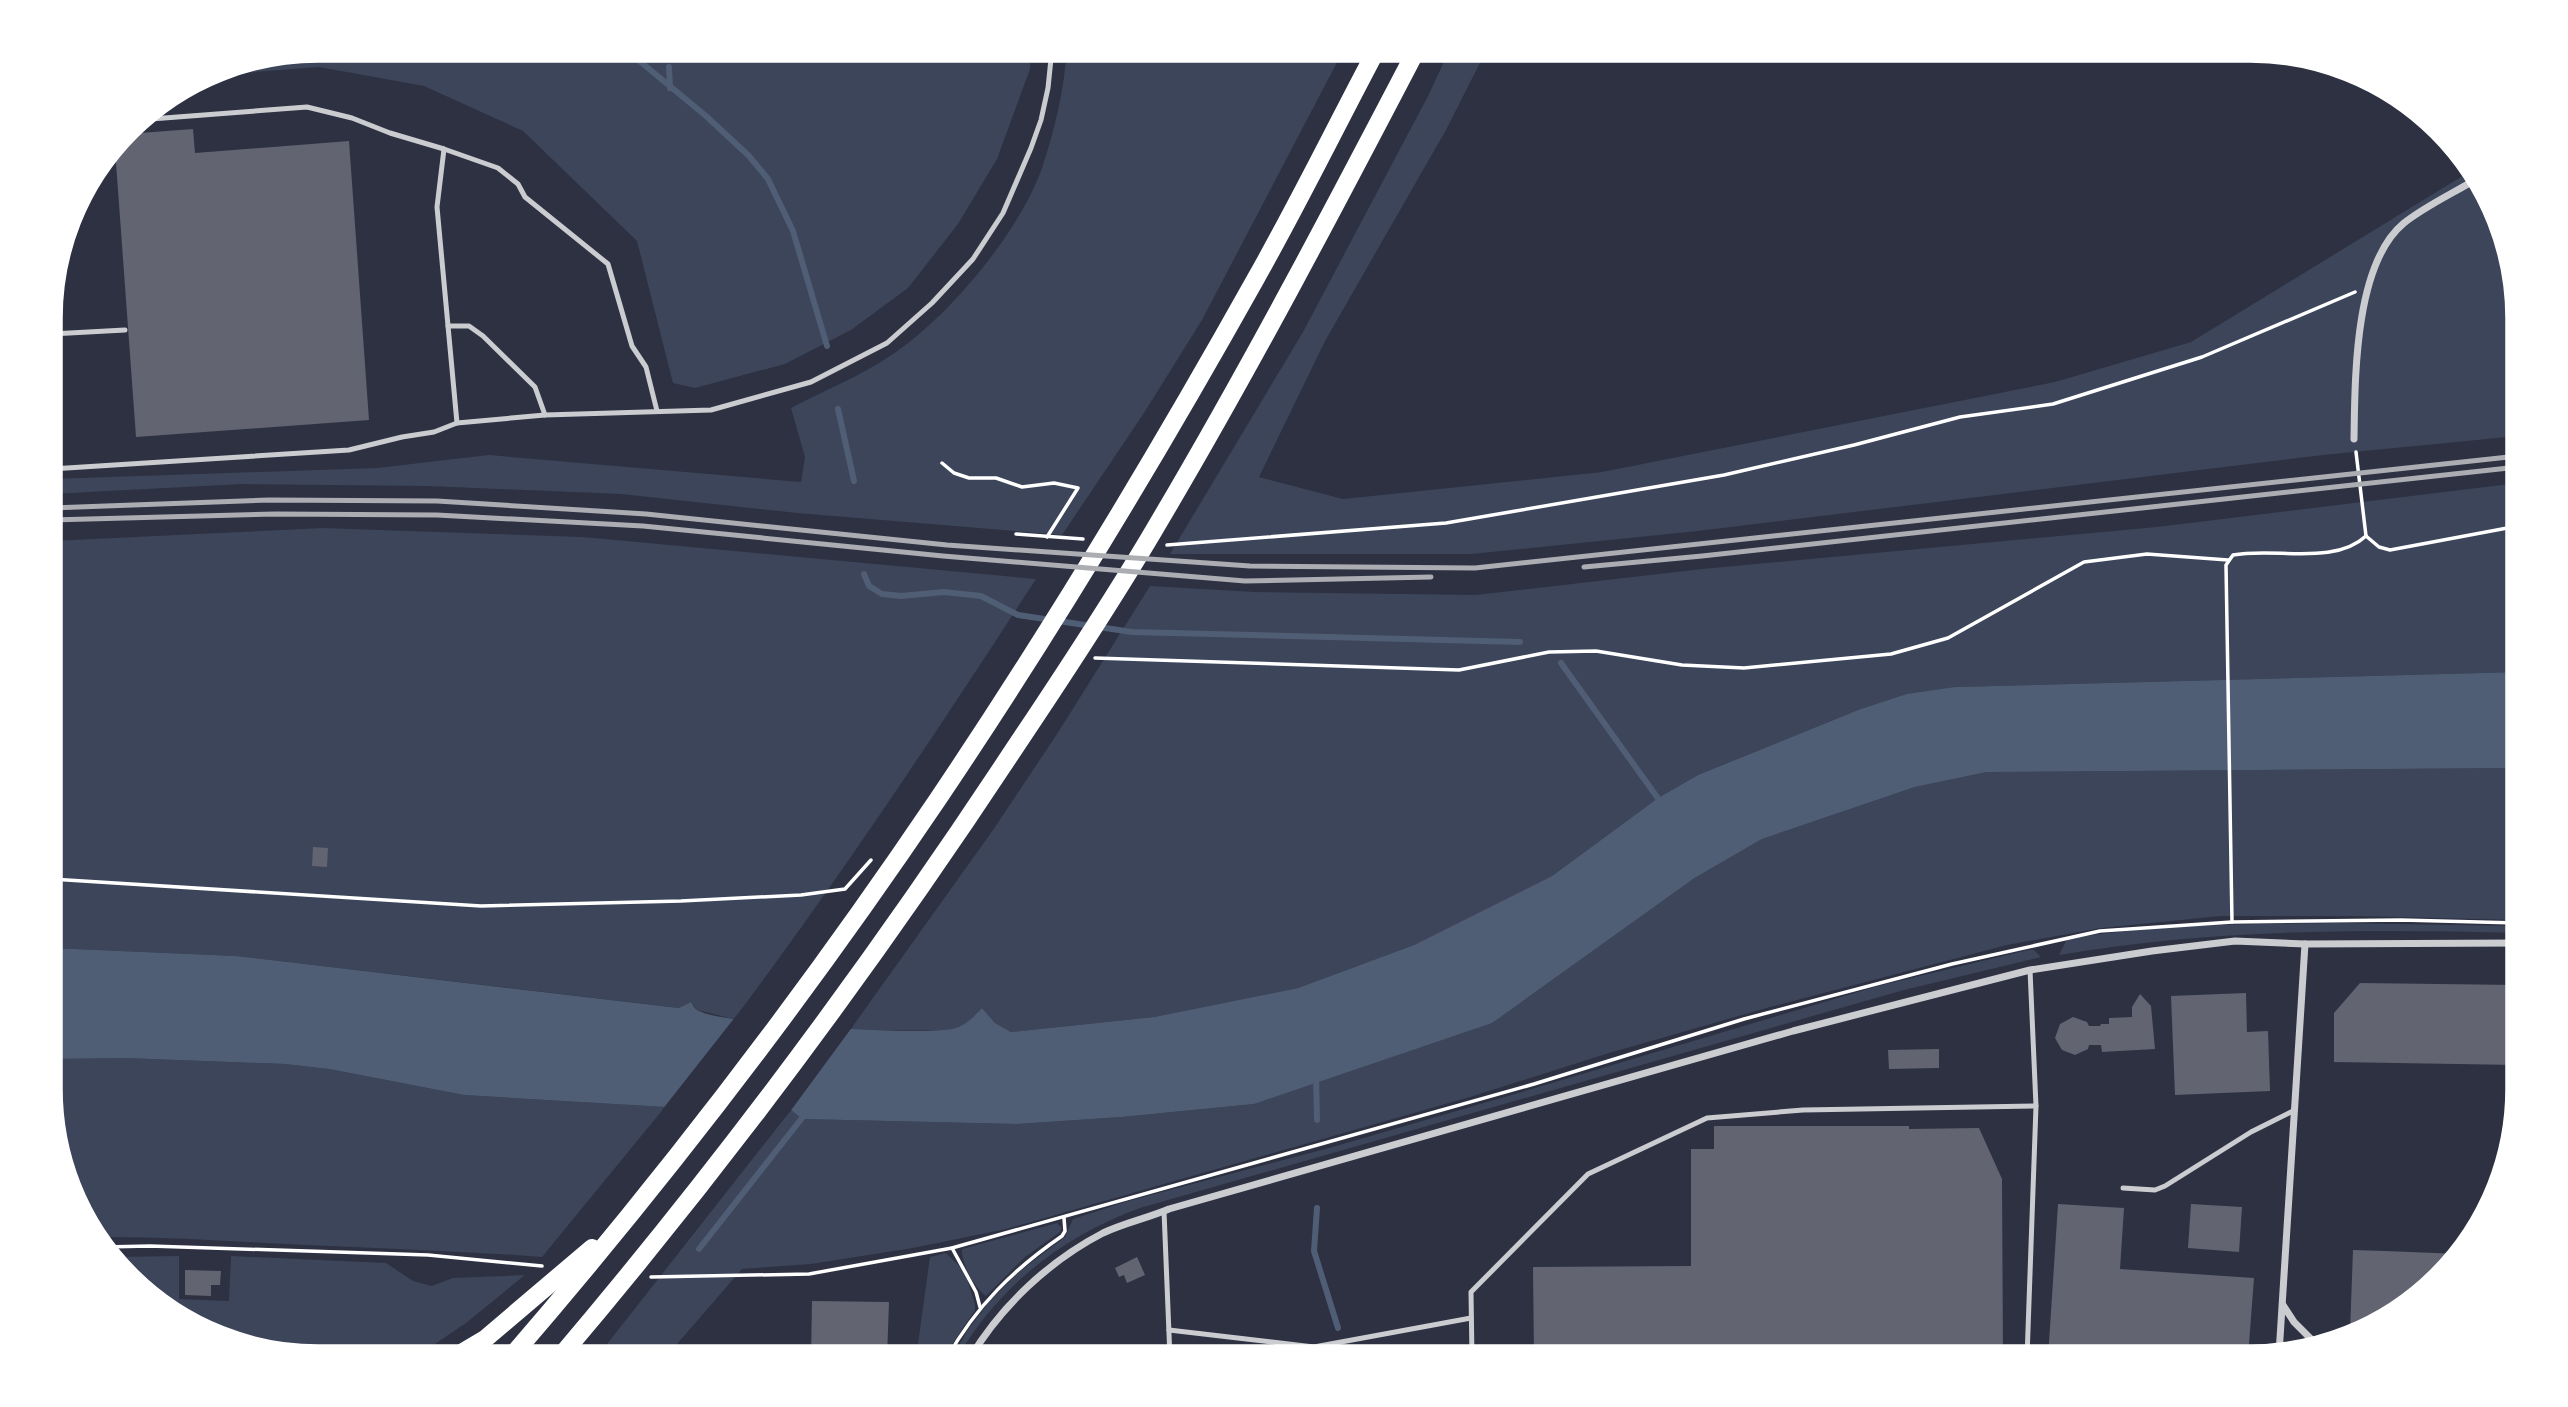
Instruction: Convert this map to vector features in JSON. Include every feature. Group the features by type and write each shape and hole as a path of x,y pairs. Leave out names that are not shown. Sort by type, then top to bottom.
{"highway":[{"path":"520,1346 622,1224 787,1010 937,801 1118,516 1258,276 1371,61"},
{"path":"569,1346 733,1143 939,863 1044,704 1159,522 1292,290 1411,61"},
{"path":"473,1346 485,1339 554,1272 622,1224"}],"street":[{"path":"2354,439 2356,353 2376,262 2402,225 2468,184"},
{"path":"977,1346 1013,1300 1058,1261 1104,1233 1164,1211 1793,1031 2030,970 2152,951 2235,942 2507,943"},
{"path":"2280,1344 2305,944"},
{"path":"2283,1304 2294,1322 2310,1338"}],"lane":[{"path":"61,468 349,450 434,432 457,423 545,415 711,410 811,382 887,343 914,321 973,259 1003,213 1019,181 1041,120 1051,61"},
{"path":"157,119 307,107 352,118 498,168 518,184 525,197 608,264 632,346 646,367 657,411"},
{"path":"444,149 437,207 457,423"},
{"path":"448,326 469,326 483,336 535,387 545,415"},
{"path":"61,333 125,330"},
{"path":"2027,1346 2036,1105 2030,970"},
{"path":"1472,1346 1471,1292 1588,1174 1707,1118 1803,1110 2036,1105"},
{"path":"2123,1188 2155,1190 2165,1186 2251,1132 2295,1110"},
{"path":"1164,1211 1170,1346"},
{"path":"1319,1346 1471,1318"},
{"path":"1169,1330 1305,1346"}],"path":[{"path":"1172,546 1446,523 1500,515 1724,475 1854,445 1959,416 2053,404 2202,356 2369,285"},
{"path":"2354,439 2366,536 2379,547 2390,550 2507,528"},
{"path":"942,463 954,473 969,478 996,478 1022,487 1054,483 1078,488 1047,537"},
{"path":"2232,922 2225,571 2228,560 2233,555 2247,552 2342,550 2357,544 2366,536"},
{"path":"1091,658 1459,670 1549,652 1596,651 1682,665 1744,667 1891,654 1948,638 2084,562 2147,554 2228,560"},
{"path":"61,880 481,906 801,895"},
{"path":"648,1276 809,1273 952,1248 1534,1084 1744,1019 1952,964 2100,931 2232,922 2401,920 2507,923"},
{"path":"955,1346 980,1307 1029,1259 1062,1236 1065,1231 1064,1218"},
{"path":"115,1247 428,1255 554,1272"},
{"path":"952,1248 976,1292 980,1307"}],"shaded area":[{"path":"318,61 1030,61 1030,69 997,159 958,224 908,288 851,330 785,364 695,388 673,383 637,241 523,131 424,86 319,67 242,73 285,63"},
{"path":"1066,61 1338,61 1202,320 1144,413 1062,535 797,513 621,494 428,486 242,484 61,493 61,479 377,468 489,455 801,482 805,457 791,408 890,356 935,320 979,272 1017,220 1031,193 1051,139"},
{"path":"1444,61 1481,61 1446,130 1325,341 1259,477 1343,499 1602,472 2055,382 2191,342 2463,176 2487,220 2505,285 2507,437 2323,455 1698,531 1471,554 1170,554 1303,332"},
{"path":"2507,484 2507,672 1955,687 1858,710 1698,775 1658,798 1552,876 1414,945 1298,988 1154,1017 1011,1032 995,1023 982,1008 966,1025 950,1030 850,1030 993,830 1150,586 1255,592 1476,595 1702,569 2157,527"},
{"path":"323,528 583,537 1036,579 851,857 734,1019 697,1010 691,1002 680,1008 236,956 61,948 61,541"},
{"path":"2507,672 2507,768 1987,772 1915,787 1762,839 1693,879 1492,1023 1254,1104 1017,1124 802,1119 791,1110 665,1107 464,1095 329,1069 285,1064 125,1058 61,1059 61,948 236,956 679,1008 691,1002 697,1010 713,1015 822,1027 903,1031 952,1029 965,1024 982,1008 995,1023 1011,1032 1154,1017 1298,988 1414,945 1552,876 1658,798 1698,775 1858,710 1907,694 1955,687"},
{"path":"2507,768 2507,920 2221,916 2101,928 2007,945 1770,1007 1606,1054 1470,1097 1006,1229 913,1248 811,1264 742,1269 675,1346 605,1346 791,1110 802,1119 1017,1124 1254,1104 1693,879 1762,839 1915,787 1987,772"},
{"path":"2270,924 2507,926 2507,933 2288,933 2173,940 2059,955 2067,939 2101,934"},
{"path":"2028,950 2034,950 2041,957 1904,990 1140,1208 1085,1233 1035,1266 993,1308 965,1346 959,1346 989,1302 1020,1271 1065,1237 1073,1219 1128,1201 1329,1148 1878,986"},
{"path":"125,1058 285,1064 329,1069 464,1095 665,1107 542,1257 174,1238 109,1237 88,1202 70,1155 63,1122 61,1059"},
{"path":"1057,1223 1062,1228 1060,1232 1025,1257 986,1296 977,1287 966,1268 962,1249"},
{"path":"946,1253 960,1267 975,1304 975,1310 951,1346 918,1346 930,1257"},
{"path":"179,1256 179,1299 229,1301 231,1256 386,1263 413,1281 432,1286 453,1278 525,1275 466,1323 432,1346 318,1346 268,1341 220,1326 162,1293 124,1257"}],"pier":[{"path":"736,1016 853,1026 789,1113 662,1110"}],"building":[{"path":"193,129 195,153 349,141 369,420 136,437 116,160 139,133"},
{"path":"313,847 328,848 327,867 312,866"},
{"path":"2360,983 2507,985 2507,1065 2334,1062 2334,1013"},
{"path":"2246,993 2247,1032 2268,1031 2270,1091 2175,1095 2171,996"},
{"path":"2140,994 2151,1006 2155,1049 2102,1052 2101,1045 2089,1045 2088,1049 2075,1055 2062,1050 2055,1038 2060,1024 2073,1017 2087,1022 2089,1026 2100,1026 2109,1024 2109,1018 2132,1017 2132,1007"},
{"path":"1939,1049 1939,1068 1889,1069 1888,1050"},
{"path":"1714,1126 1979,1128 2002,1179 2003,1346 1534,1346 1533,1267 1691,1266 1691,1149 1714,1149"},
{"path":"2058,1204 2124,1208 2120,1269 2254,1278 2249,1346 2049,1346"},
{"path":"2191,1204 2242,1207 2239,1252 2188,1248"},
{"path":"2353,1250 2447,1254 2432,1271 2406,1293 2350,1325"},
{"path":"1137,1257 1145,1275 1127,1283 1124,1275 1119,1277 1115,1268"},
{"path":"185,1270 221,1271 220,1285 211,1285 211,1296 185,1295"},
{"path":"812,1301 889,1302 887,1346 811,1346"}],"waterway":[{"path":"640,61 706,116 749,156 768,179 793,231 827,346"},
{"path":"669,67 670,88"},
{"path":"838,409 854,481"},
{"path":"864,574 869,586 882,594 901,596 944,592 981,596 1018,615 1132,632 1520,642"},
{"path":"1561,663 1662,804"},
{"path":"1316,1076 1317,1120"},
{"path":"699,1249 806,1113"},
{"path":"1317,1208 1314,1251 1338,1328"}],"railway":[{"path":"61,508 269,500 437,501 646,514 947,545 1250,566 1475,568 2507,457"},
{"path":"1584,567 2507,468"},
{"path":"61,520 276,514 437,515 643,526 943,556 1245,581 1431,577"}]}
